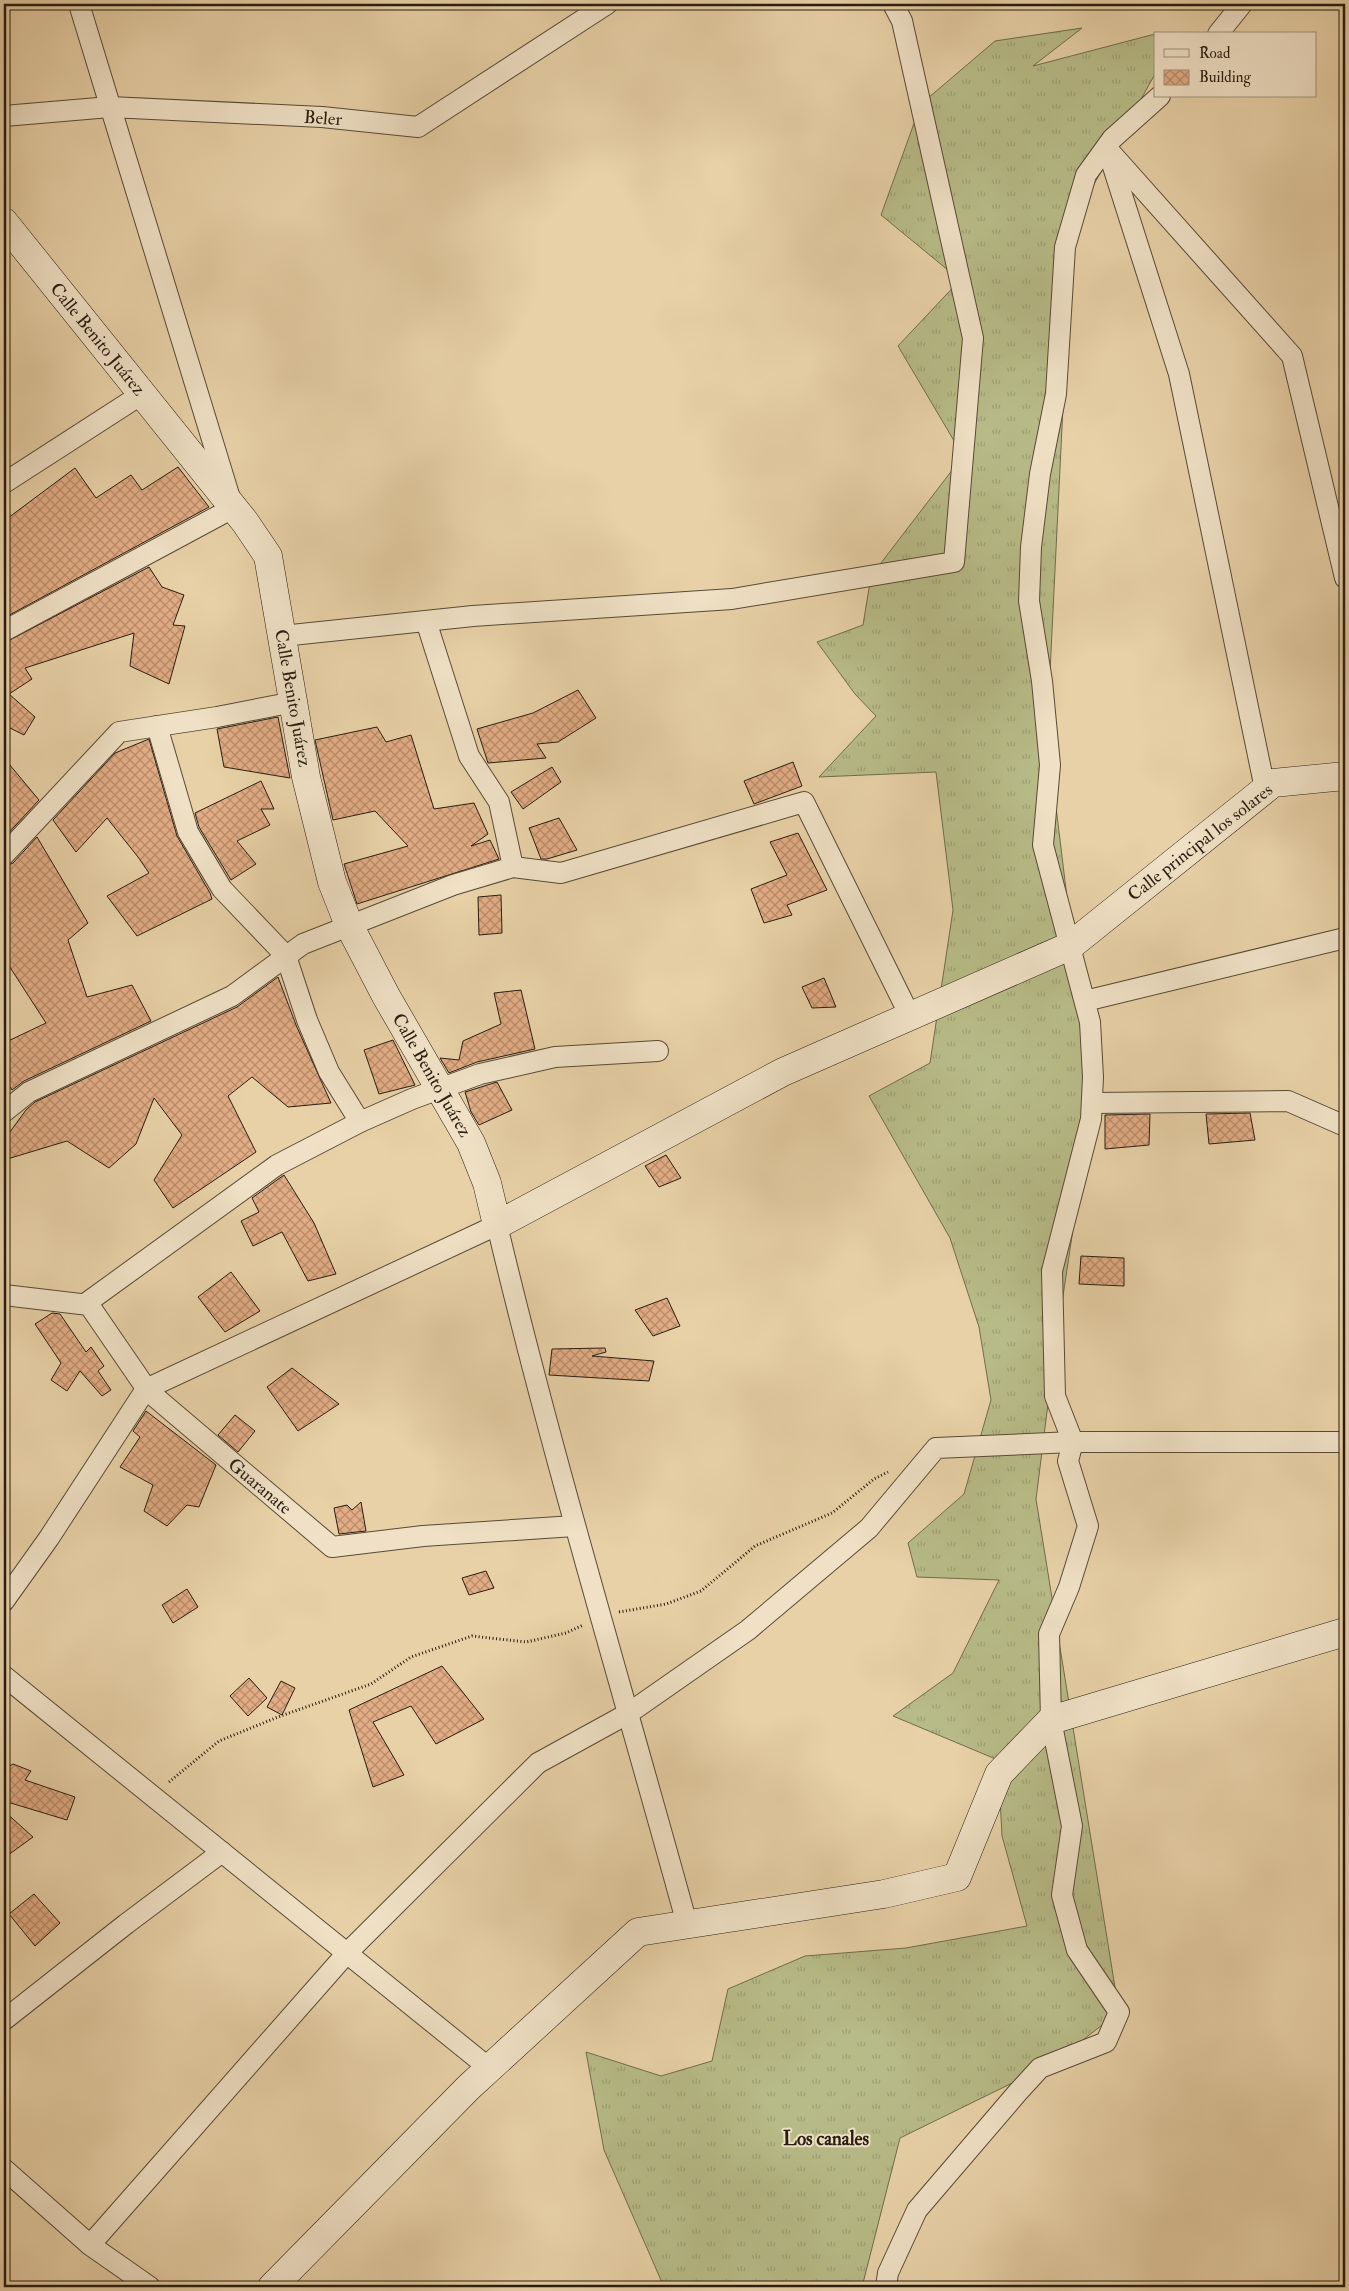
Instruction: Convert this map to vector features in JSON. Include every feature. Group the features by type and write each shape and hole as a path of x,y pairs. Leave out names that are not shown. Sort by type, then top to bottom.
{"main road":[{"name":"Calle Benito Juárez","path":"4,222 234,508 268,556 306,777 330,873 349,925 439,1089 471,1143 487,1183 497,1226"},
{"name":"Calle principal los solares","path":"497,1226 783,1072 1070,946 1273,783 1345,776"},
{"path":"272,2287 489,2068 638,1932 884,1894 957,1877 999,1774 1051,1720 1345,1632"}],"street":[{"path":"4,631 234,508 79,4"},
{"name":"Beler","path":"4,116 110,107 322,117 418,127 607,4"},
{"path":"282,636 426,621 732,599 954,562 973,338 902,21 894,4"},
{"path":"1220,32 1242,4"},
{"path":"886,2287 888,2273 917,2210 1040,2068 1106,2042 1119,2012 1077,1950 1062,1895 1072,1826 1051,1720 1049,1634 1069,1587 1088,1526 1068,1461 1073,1442 1055,1396 1052,1271 1091,1119 1093,1077 1090,1022 1042,845 1050,765 1042,681 1029,601 1030,562 1040,474 1056,394 1065,247 1086,175 1112,139 1158,98"},
{"path":"1107,148 1292,356 1345,578"},
{"path":"1107,148 1179,374 1265,789"},
{"path":"4,483 142,394"},
{"path":"426,621 469,756 500,802 513,867"},
{"path":"4,855 119,732 294,702"},
{"path":"157,726 188,832 222,889 286,956 307,1020 329,1072 360,1122"},
{"path":"4,1112 29,1092 232,996 303,944 349,925 453,885 513,867 561,873 804,802 910,1016"},
{"path":"1085,1001 1345,938"},
{"path":"4,1295 86,1304 277,1164 360,1122 439,1089 480,1074 555,1056 658,1051"},
{"path":"1092,1103 1288,1102 1345,1126"},
{"path":"4,1601 49,1538 146,1389 497,1226 574,1526 629,1713 687,1924"},
{"name":"Guaranate","path":"86,1304 89,1304 146,1389 332,1547 423,1536 574,1526"},
{"path":"90,2245 347,1953 538,1763 629,1713 748,1630 869,1528 936,1448 1073,1442 1345,1442"},
{"path":"4,1676 489,2068"},
{"path":"4,2020 126,1924 222,1852"},
{"path":"4,2169 90,2245 150,2287"}],"green space":[{"path":"1082,28 1033,66 1154,34 1154,76 1072,224 1047,733 1092,1103 1054,1356 1036,1499 1119,2012 1053,2063 900,2138 862,2287 664,2287 604,2150 586,2052 661,2076 712,2061 728,1989 805,1956 906,1948 1027,1926 1002,1836 998,1760 893,1716 953,1673 999,1580 917,1577 908,1543 964,1494 991,1400 979,1327 950,1238 869,1096 930,1063 953,910 936,772 819,777 876,716 855,694 817,642 863,625 871,576 963,456 898,346 960,280 881,215 921,104 995,41"}],"building":[{"path":"178,467 209,507 4,618 4,521 75,468 96,498 131,475 142,490"},
{"path":"149,567 162,587 184,595 173,625 185,626 169,684 130,666 134,633 25,668 32,679 9,694 35,717 24,735 4,725 4,643"},
{"path":"578,690 596,718 558,742 537,744 546,758 488,763 477,729 533,713"},
{"path":"278,717 290,778 224,767 217,729"},
{"path":"377,727 386,742 411,735 434,809 474,803 488,834 471,846 490,840 499,859 357,904 344,864 408,846 375,811 333,820 315,740"},
{"path":"149,739 177,836 212,899 137,936 107,896 149,873 138,857 107,818 76,852 53,820 115,753"},
{"path":"4,758 39,800 4,838"},
{"path":"793,762 802,786 754,804 744,781"},
{"path":"552,767 561,782 523,809 511,792"},
{"path":"261,781 274,809 261,809 270,825 237,841 256,864 231,880 199,827 195,813"},
{"path":"559,818 577,850 541,859 529,828"},
{"path":"798,833 827,890 787,905 792,915 764,923 751,889 787,875 770,842"},
{"path":"37,837 88,923 68,940 87,997 132,985 151,1021 24,1081 12,1090 10,1087 4,1090 4,1043 46,1023 4,958 4,867 13,863"},
{"path":"501,895 502,933 479,935 478,897"},
{"path":"278,977 296,1025 331,1103 288,1107 252,1077 228,1096 256,1152 173,1208 154,1180 182,1135 154,1098 136,1144 109,1168 67,1141 4,1160 4,1140 26,1110 35,1102 237,1007"},
{"path":"824,978 836,1007 812,1008 802,987"},
{"path":"521,990 535,1049 477,1062 449,1073 440,1058 459,1060 463,1041 501,1024 494,993"},
{"path":"393,1040 415,1085 379,1094 364,1050"},
{"path":"497,1082 512,1110 479,1125 471,1112 465,1092"},
{"path":"1250,1113 1255,1140 1209,1144 1206,1114"},
{"path":"1150,1114 1149,1145 1105,1149 1105,1115"},
{"path":"666,1155 681,1178 659,1187 645,1166"},
{"path":"284,1175 314,1223 336,1274 308,1281 282,1232 253,1246 241,1221 259,1212 252,1198"},
{"path":"1081,1256 1124,1258 1124,1286 1079,1284"},
{"path":"231,1272 260,1311 225,1332 198,1297"},
{"path":"667,1298 680,1326 653,1336 635,1310"},
{"path":"52,1313 60,1314 86,1352 91,1347 104,1366 98,1371 111,1390 102,1396 80,1371 67,1391 51,1380 61,1363 35,1324"},
{"path":"605,1348 606,1352 592,1356 654,1361 649,1381 549,1375 552,1349"},
{"path":"292,1368 339,1404 298,1431 267,1387"},
{"path":"146,1411 216,1465 199,1507 187,1505 167,1526 144,1511 153,1485 120,1467 140,1437 133,1431"},
{"path":"235,1415 255,1431 238,1452 218,1435"},
{"path":"361,1502 366,1531 339,1534 334,1508 347,1505 352,1510"},
{"path":"486,1571 494,1588 469,1595 462,1578"},
{"path":"187,1589 198,1607 173,1623 162,1605"},
{"path":"442,1666 484,1719 436,1744 411,1706 373,1722 404,1775 373,1787 349,1710"},
{"path":"249,1678 267,1698 248,1716 230,1696"},
{"path":"281,1681 295,1688 282,1715 267,1707"},
{"path":"13,1764 31,1771 25,1780 75,1797 67,1820 4,1801 4,1769"},
{"path":"4,1811 33,1837 4,1858"},
{"path":"34,1894 60,1923 35,1946 9,1914"}],"district":[{"name":"Los canales","path":"826,2138"}]}
